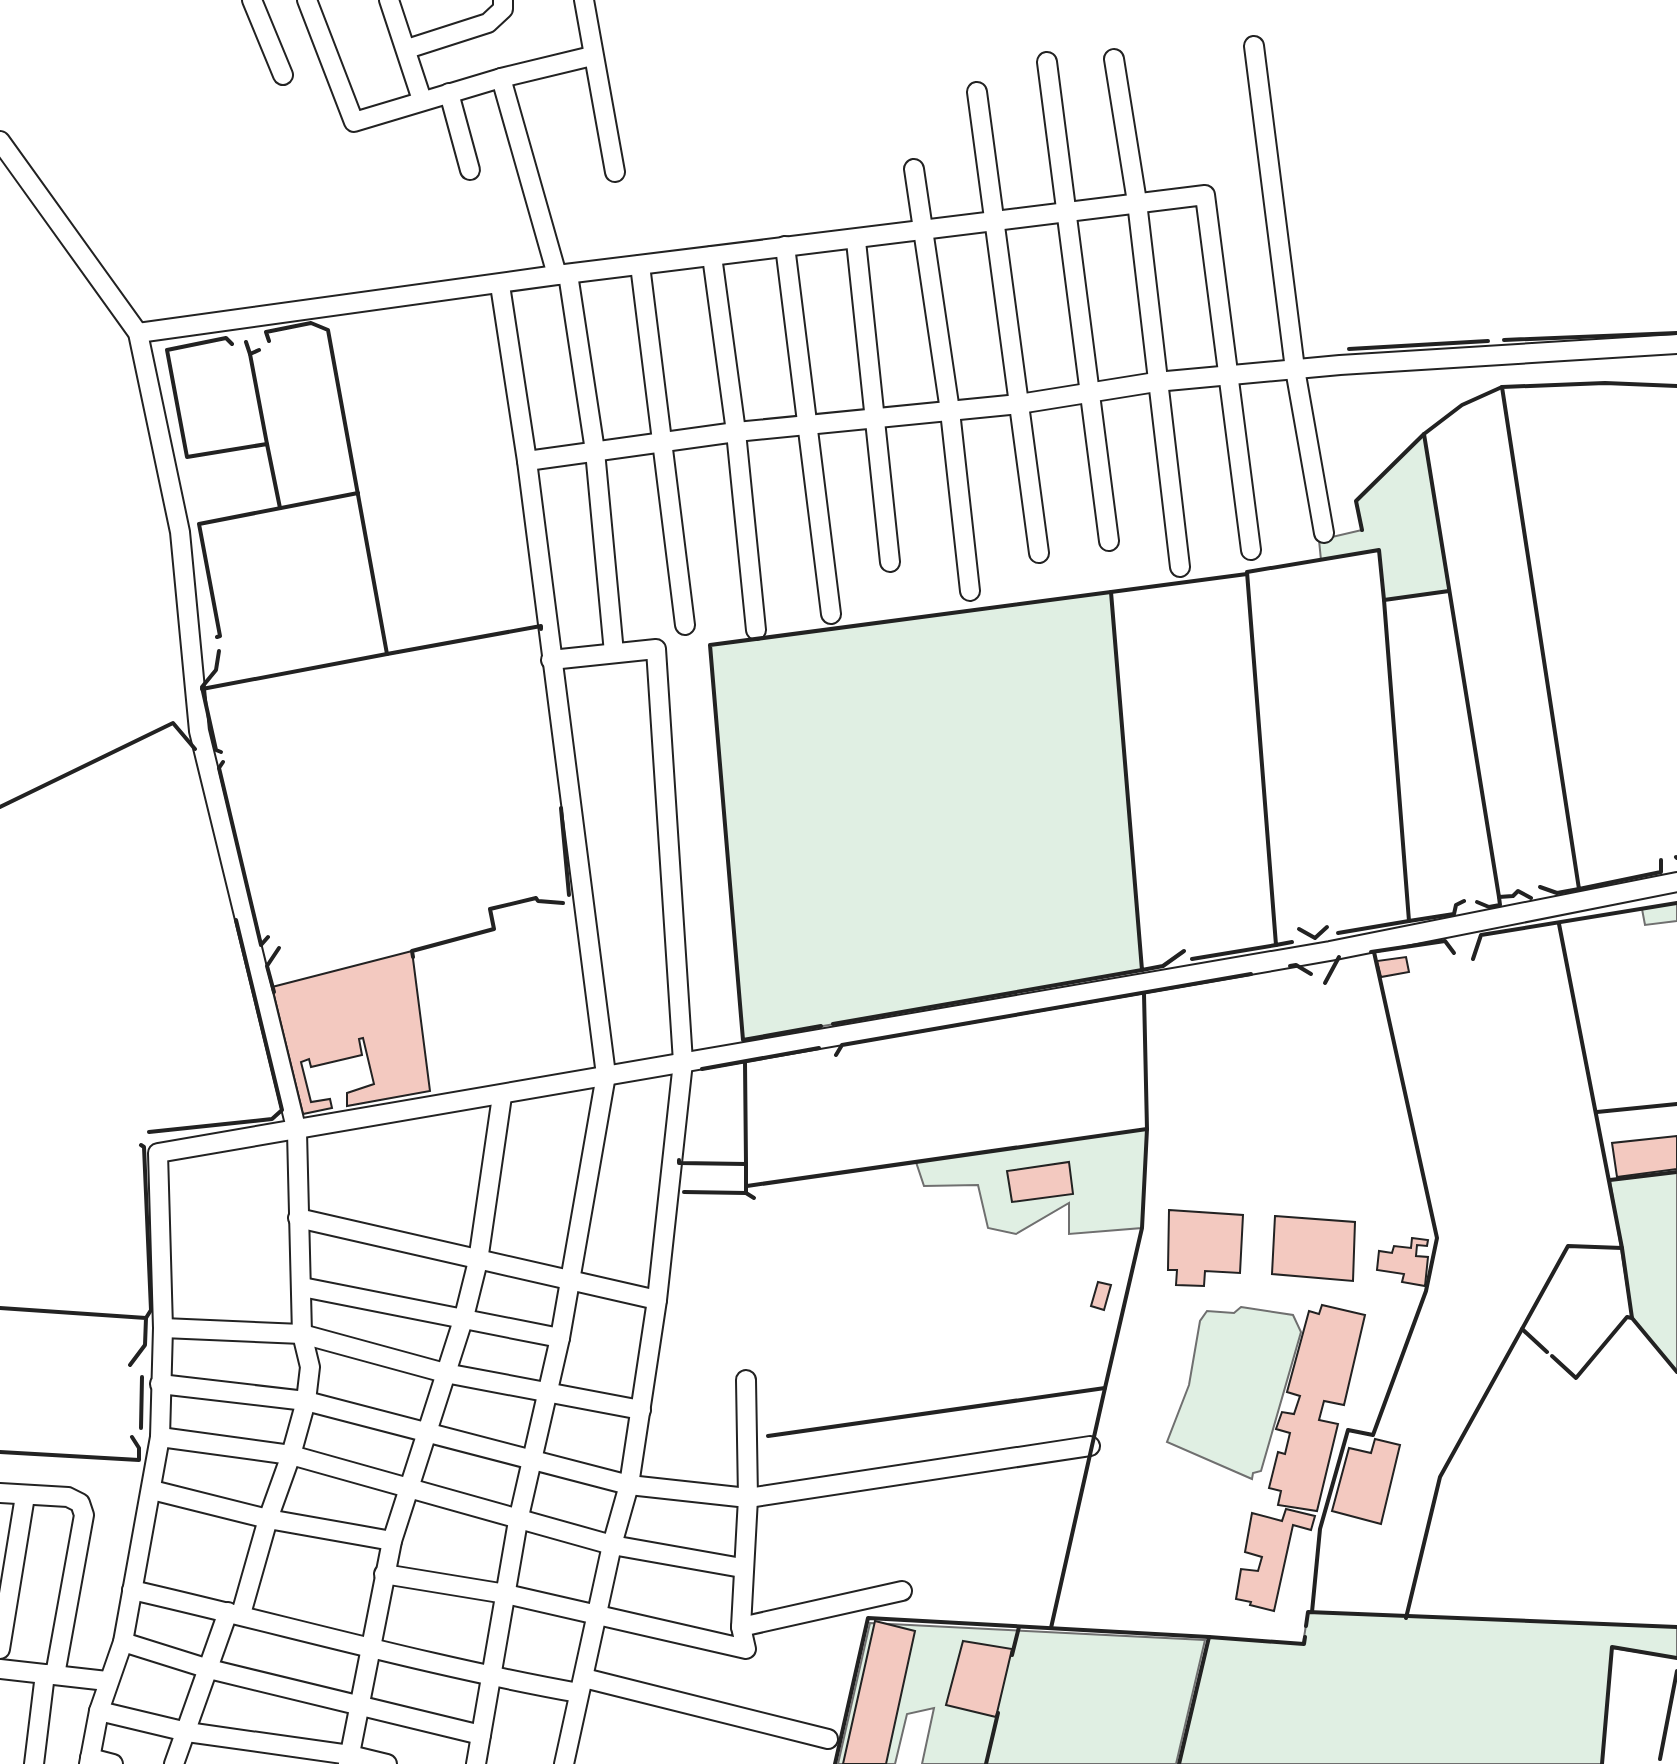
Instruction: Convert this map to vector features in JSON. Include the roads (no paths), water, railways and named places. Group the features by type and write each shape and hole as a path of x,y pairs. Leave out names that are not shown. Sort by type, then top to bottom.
{"street":[{"path":"252,0 283,75"},
{"path":"307,0 354,122 501,78 592,56"},
{"path":"389,0 422,100"},
{"path":"407,49 488,23 503,9 503,0"},
{"path":"584,0 615,172"},
{"path":"1254,46 1295,369 1324,533"},
{"path":"1114,59 1137,202 1180,567"},
{"path":"1047,62 1109,541"},
{"path":"501,78 562,275 595,451 614,653"},
{"path":"977,92 1039,553"},
{"path":"449,93 470,170"},
{"path":"0,141 138,333 180,532 199,731 297,1132 302,1334 310,1367 306,1401 291,1455 234,1613 209,1669 174,1764"},
{"path":"914,169 950,411 970,591"},
{"path":"138,333 785,246 856,241 1205,195 1251,550"},
{"path":"856,241 890,562"},
{"path":"785,246 831,614"},
{"path":"712,256 736,432 756,630"},
{"path":"640,265 685,625"},
{"path":"476,1764 518,1521 560,1338 606,1075 527,461 500,285"},
{"path":"527,461 736,432 1019,404 1156,382 1295,369 1677,344"},
{"path":"551,660 656,649 683,1062 657,1300 629,1485 612,1545 564,1764"},
{"path":"113,1764 89,1761 107,1681 123,1642 160,1437 163,1328 158,1153 297,1132 606,1075 1330,951 1677,882"},
{"path":"349,1760 392,1541 464,1317 478,1261 502,1096"},
{"path":"298,1218 657,1300"},
{"path":"302,1287 560,1338"},
{"path":"163,1328 302,1334 445,1373 641,1410"},
{"path":"384,1574 506,1594 746,1649 741,1627 748,1498 746,1380"},
{"path":"160,1384 306,1401 629,1485 748,1498 1090,1446"},
{"path":"160,1437 291,1455 612,1545 742,1568"},
{"path":"152,1490 268,1519 392,1541"},
{"path":"0,1493 68,1497 80,1503 84,1515 34,1764"},
{"path":"0,1649 25,1496"},
{"path":"132,1590 490,1677 582,1685 828,1739"},
{"path":"741,1627 902,1591"},
{"path":"123,1642 209,1669 360,1703 481,1735"},
{"path":"0,1669 107,1681"},
{"path":"99,1711 187,1732 387,1764"}]}
